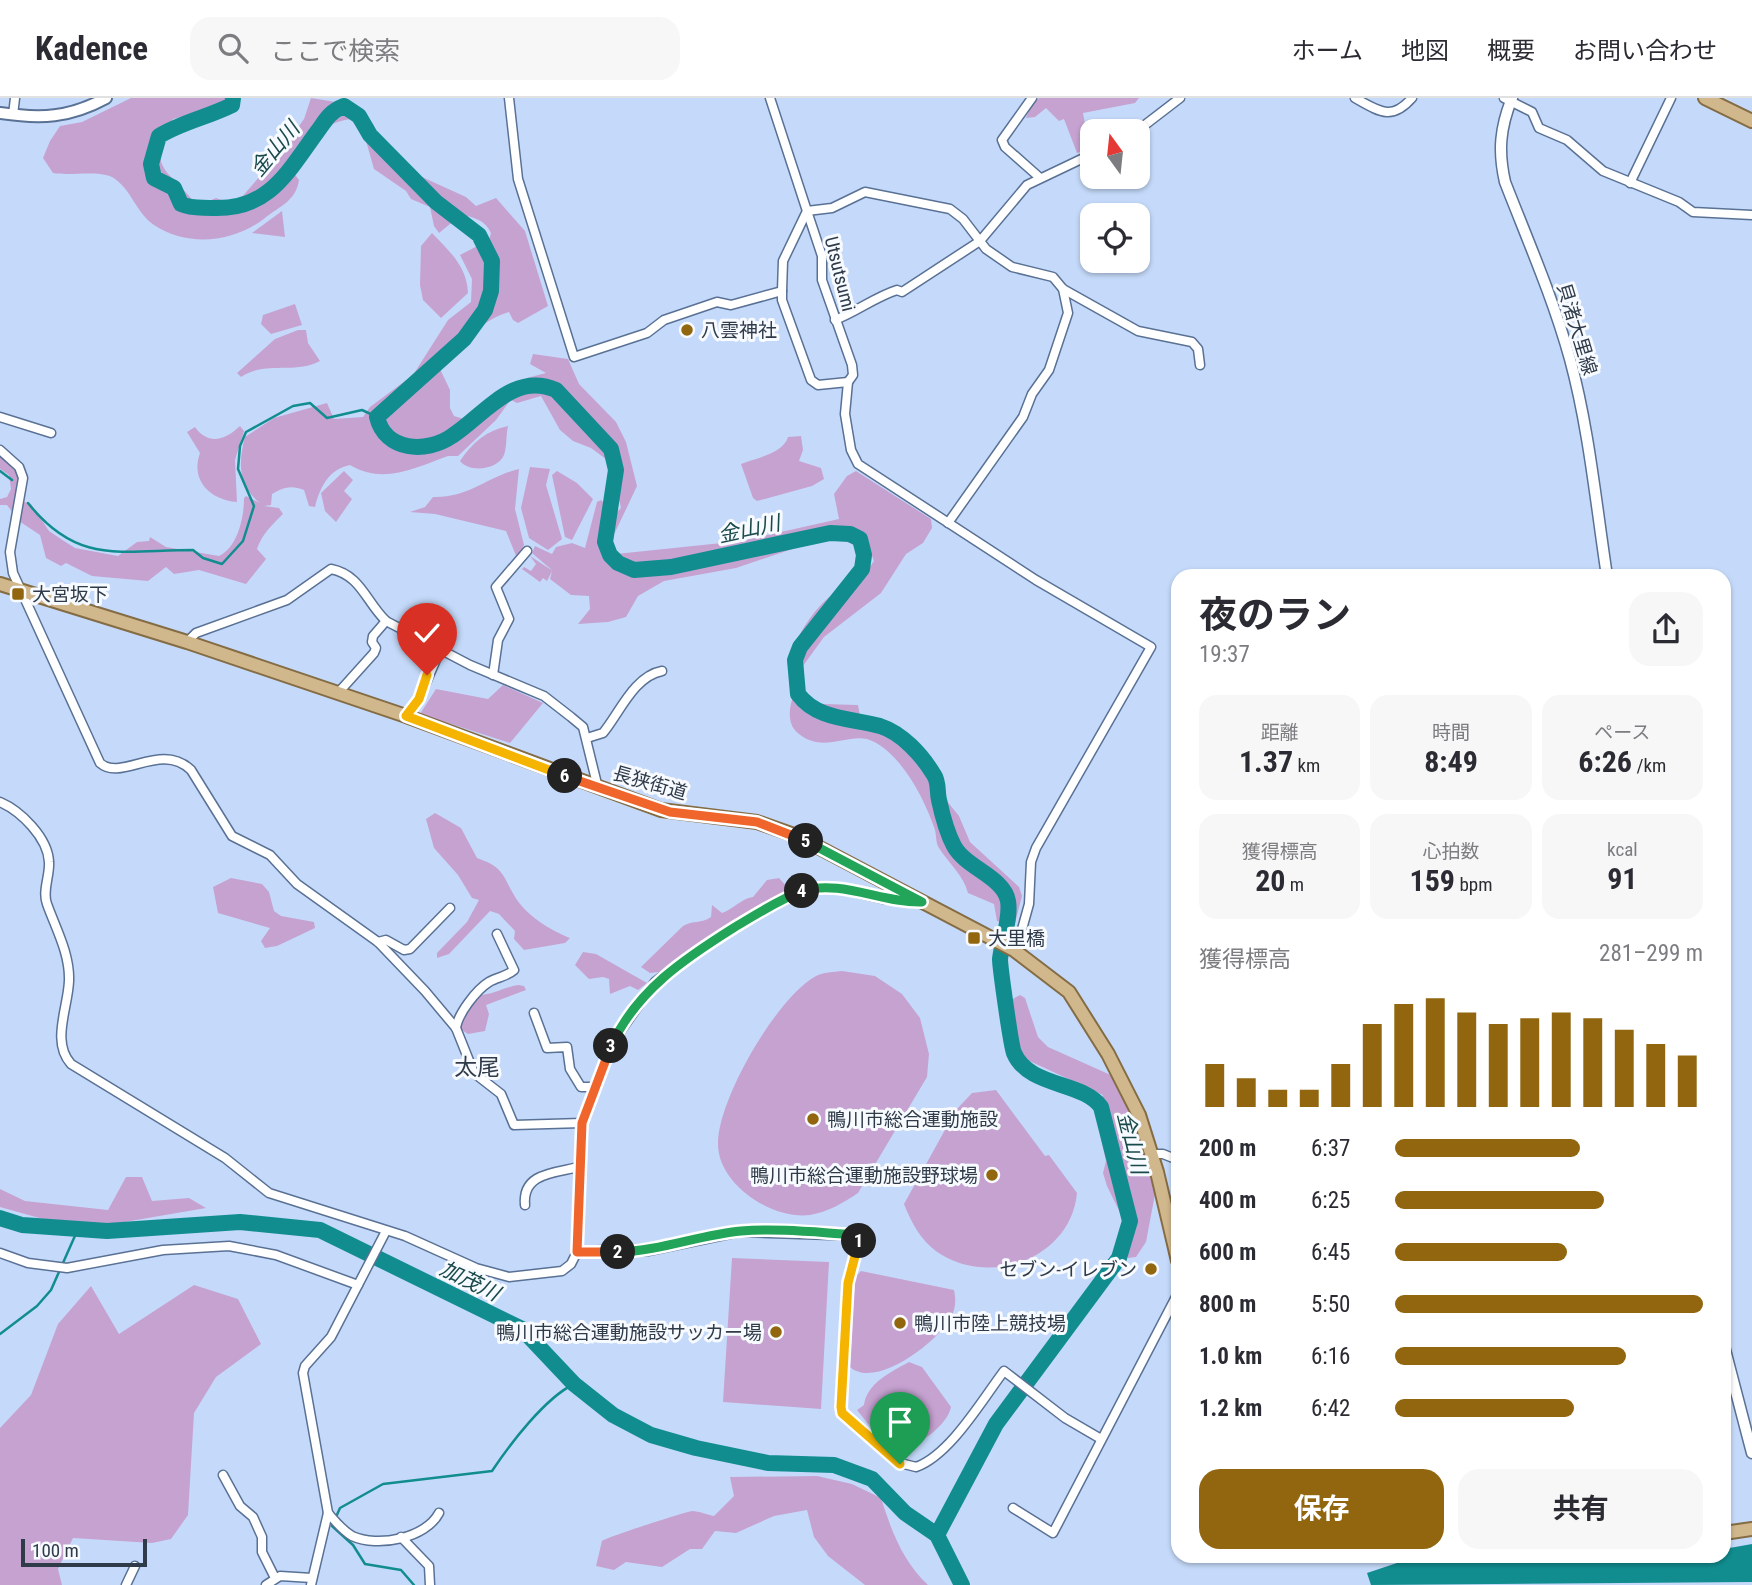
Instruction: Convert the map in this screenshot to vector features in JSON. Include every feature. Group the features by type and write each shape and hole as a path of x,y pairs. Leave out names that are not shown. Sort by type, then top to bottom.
{"main road":[{"path":"0,114 58,117 81,111 106,98"},
{"path":"1705,98 1724,102 1752,121"},
{"name":"長狭街道","path":"0,584 187,642 406,716 670,812 741,819 771,826 1015,950 1059,981 1078,1002 1134,1106 1152,1154 1171,1233"},
{"path":"1731,1532 1752,1529"}],"street":[{"path":"13,115 15,98"},
{"path":"509,98 518,179 574,357 647,333 664,320 717,302 731,305 782,291"},
{"name":"Utsutsumi","path":"770,98 822,256 822,280 852,365 853,375 848,382 845,414 851,450 858,464 1036,580 1151,647 1036,848 1031,862 1029,904 1015,950"},
{"path":"1032,98 1002,140 1005,147 1039,177"},
{"path":"1150,121 1180,98"},
{"path":"1355,98 1390,113 1400,111 1412,98"},
{"path":"1630,183 1671,98"},
{"path":"1509,99 1532,112 1539,128 1567,140 1593,164 1630,183 1679,202 1693,212 1752,215"},
{"name":"貝渚大里線","path":"1509,99 1503,122 1500,162 1555,309 1571,361 1583,419 1606,569"},
{"path":"835,320 870,305 876,297 897,290 902,292 979,241 1027,185 1080,159"},
{"path":"848,382 818,386 811,380 782,300 783,261 807,211 832,208 856,195 873,193 950,209 964,219 979,241 1012,267 1022,272 1046,273 1063,289 1138,331 1192,342 1198,349 1200,365"},
{"path":"948,523 1023,417 1032,394 1049,370 1068,313 1063,289"},
{"path":"0,416 51,433"},
{"path":"0,450 19,467 23,478 10,552 13,573 103,766 166,757 183,762 191,770 232,836 270,855 297,884 378,942 456,1028 474,1073 500,1094 514,1125 582,1123"},
{"path":"493,675 498,640 509,619 496,587 527,551"},
{"path":"187,642 196,633 287,600 331,569 350,575 374,611 386,621 493,675 544,696 583,727 598,788"},
{"path":"338,694 374,653 376,648 372,642 373,636 386,621"},
{"path":"406,716 419,699 441,648"},
{"path":"587,738 603,733 632,691 650,675 662,671"},
{"path":"0,802 29,822 45,846 50,861 47,903 59,930 69,971 61,1041 63,1056 71,1064 225,1158 269,1193 405,1236 476,1268 509,1277 562,1271 571,1264 577,1252 582,1123 612,1043 656,982 692,954 767,908 799,892 819,887 896,901 922,902"},
{"path":"378,942 386,940 404,950 416,946 450,908"},
{"path":"456,1028 457,1020 476,993 491,981 514,970 498,934"},
{"path":"534,1013 547,1048 567,1047 570,1069 581,1087 596,1087"},
{"path":"1152,1154 1171,1157"},
{"path":"525,1205 525,1189 528,1183 579,1167"},
{"path":"266,1585 275,1578 311,1582 328,1513 303,1373 305,1366 331,1338 386,1231"},
{"path":"577,1252 649,1250 740,1231 861,1235 848,1283 842,1413 900,1464 916,1467 934,1458 952,1440 1004,1371 1038,1399 1101,1439"},
{"path":"0,1253 28,1263 67,1268 151,1252 229,1246 276,1255 358,1285"},
{"path":"1013,1508 1053,1534 1171,1306"},
{"path":"1731,1373 1752,1453"},
{"path":"223,1475 240,1506 253,1517 262,1536 262,1552 275,1578"},
{"path":"328,1513 341,1528 358,1538 401,1537 424,1531 434,1523 439,1513"},
{"path":"401,1537 429,1566 430,1585"},
{"path":"126,1585 135,1566"}],"shaded area":[{"path":"131,98 232,98 223,106 173,119 165,136 161,149 164,167 197,206 216,198 235,205 279,154 304,119 311,98 348,104 373,124 379,139 411,172 466,197 476,206 496,198 525,231 548,306 518,323 509,312 489,321 462,343 440,369 450,390 450,408 454,416 464,419 487,403 509,402 496,420 458,456 448,456 387,474 362,471 350,465 343,467 326,480 315,507 309,506 304,490 300,488 288,488 272,494 271,505 264,506 279,508 283,514 262,539 257,549 266,559 246,584 199,570 174,574 166,567 148,581 92,576 66,563 61,566 46,558 40,535 19,521 7,505 0,505 0,499 7,497 11,489 9,475 0,469 0,455 16,472 19,494 24,502 31,504 49,531 75,548 118,556 137,542 149,541 150,537 166,547 219,556 226,552 235,539 243,514 244,498 246,496 260,503 244,482 241,456 245,437 274,418 327,403 334,419 363,417 370,407 413,375 448,320 471,302 472,279 460,255 489,240 491,233 479,220 461,215 439,233 434,226 430,207 411,199 406,191 374,169 366,141 351,119 339,121 316,138 293,172 299,180 295,193 282,206 253,226 225,237 211,239 182,237 168,232 148,220 124,187 112,177 99,174 53,173 43,158 60,126 82,122"},
{"path":"1139,98 1135,103 1083,113 1084,119 1080,119 1080,152 1077,153 1064,119 1059,121 1046,108 1035,117 1026,118 1034,100"},
{"path":"282,211 285,237 252,233"},
{"path":"432,233 461,267 467,283 468,293 441,318 423,300 420,285 421,246"},
{"path":"295,304 302,325 271,334 261,324 263,315"},
{"path":"298,330 306,330 308,343 320,361 300,367 260,369 241,377 237,373 275,339"},
{"path":"533,354 568,359 579,384 616,422 626,442 637,486 610,543 616,554 741,541 839,519 834,494 847,476 856,471 931,519 932,528 923,543 906,554 881,593 824,637 800,670 791,655 803,629 829,598 857,579 874,561 869,548 828,537 736,568 664,581 638,596 626,617 608,622 578,624 590,609 589,596 571,595 550,579 552,571 547,581 543,578 540,582 522,569 524,567 531,571 536,564 530,556 553,571 532,553 535,546 552,554 556,547 572,543 585,548 597,502 601,500 615,514 621,508 610,462 591,448 573,441 560,430 541,396 517,403 509,399 511,389 527,378 546,373 530,364"},
{"path":"240,426 244,431 235,460 237,502 211,493 200,480 200,453 187,432 195,427 205,437 216,439 228,435"},
{"path":"508,426 504,455 496,464 476,468 460,461 481,438"},
{"path":"801,436 803,450 799,461 821,468 824,479 812,486 757,501 753,498 741,464 781,448 788,437"},
{"path":"530,467 550,469 546,485 562,539 548,550 529,538 521,508"},
{"path":"519,469 515,509 524,545 517,558 506,531 435,514 410,512 425,507 433,497 468,491"},
{"path":"344,471 353,480 344,491 352,499 336,522 325,511 321,493"},
{"path":"557,471 577,483 593,499 572,540 565,537 552,475"},
{"path":"503,685 543,703 510,743 420,714 436,689 488,699"},
{"path":"794,694 823,704 858,705 860,716 898,733 919,748 943,782 932,798 942,795 959,816 970,842 1019,887 1022,896 1015,923 1010,925 997,921 994,904 968,893 938,846 934,827 917,789 890,753 867,739 826,743 799,734 790,720"},
{"path":"435,813 461,828 477,858 501,872 519,902 531,915 570,938 565,943 524,950 514,939 515,931 499,914 490,911 449,954 437,958 437,953 467,922 479,900 472,898 458,875 434,848 426,819"},
{"path":"231,878 262,884 269,892 274,911 281,916 314,922 315,928 277,946 265,948 261,941 270,928 218,913 213,887"},
{"path":"779,878 788,888 785,893 720,929 659,972 650,973 641,967 683,926 711,917 712,905 722,913 753,897 767,880"},
{"path":"583,952 596,954 647,983 638,990 630,986 610,994 609,979 589,979 575,965"},
{"name":"鴨川市総合運動施設","path":"842,971 875,976 902,994 920,1018 929,1054 927,1077 858,1193 817,1214 795,1215 779,1212 749,1196 727,1172 720,1158 718,1143 721,1124 728,1101 752,1051 784,1005 816,976"},
{"path":"518,985 524,986 526,990 486,1005 489,1014 485,1031 468,1034 459,1028 460,1021 479,995"},
{"path":"1020,995 1025,998 1038,1037 1048,1047 1113,1076 1134,1119 1155,1194 1146,1242 1136,1257 1128,1258 1126,1251 1130,1233 1103,1173 1106,1161 1094,1107 1103,1095 1023,1058 1016,1045 1011,1000"},
{"name":"鴨川市総合運動施設野球場","path":"996,1090 1045,1156 1049,1155 1077,1193 1072,1215 1061,1234 1045,1249 1027,1260 1006,1266 984,1267 962,1264 935,1250 918,1232 904,1204 956,1110 972,1093"},
{"path":"126,1177 142,1177 152,1201 189,1198 206,1208 113,1224 50,1221 0,1207 0,1189 25,1201 108,1210"},
{"name":"鴨川市総合運動施設サッカー場","path":"732,1258 829,1262 821,1409 723,1402"},
{"name":"鴨川市陸上競技場","path":"861,1271 954,1290 955,1293 953,1314 934,1338 906,1360 875,1372 861,1372 850,1367 855,1277"},
{"path":"194,1285 238,1299 261,1344 216,1377 194,1413 188,1515 171,1539 152,1543 73,1538 58,1569 62,1585 0,1585 0,1428 31,1395 58,1324 91,1286 119,1334"},
{"path":"909,1362 922,1367 951,1407 944,1421 930,1435 913,1445 898,1448 891,1442 885,1445 857,1410 864,1405 875,1384"},
{"path":"817,1476 852,1484 881,1498 899,1545 928,1585 865,1585 828,1556 814,1537 807,1510 774,1516 736,1533 715,1531 702,1549 690,1549 662,1567 626,1562 614,1570 596,1566 602,1541 692,1511 714,1516 734,1496 730,1477"},
{"path":"1752,1544 1752,1582 1371,1585 1367,1573 1397,1563 1731,1563 1731,1548"}],"waterway":[{"name":"金山川","path":"233,98 232,105 159,136 151,164 154,178 174,188 181,204 189,207 232,207 263,196 286,175 328,117 344,106 359,116 370,135 436,202 479,235 492,261 491,291 485,310 464,339 377,417 388,437 408,446 419,447 442,442 500,398 527,386 541,386 556,390 611,449 616,470 605,542 610,555 618,563 634,570 671,567 830,533 850,534 860,539 864,555 862,569 800,647 795,660 798,694 815,709 835,717 888,729 904,739 934,775 943,817 954,846 967,860 1000,885 1008,901 1000,959 1014,1053 1031,1073 1082,1093 1101,1107 1130,1221 1119,1258 996,1424 937,1535"},
{"path":"28,503 47,523 65,537 83,546 123,552 193,550 203,558 222,564 243,541 254,506 238,469 240,446 246,432 293,406 310,403 327,418 362,410 377,417"},
{"path":"0,471 12,480"},
{"name":"加茂川","path":"0,1218 22,1225 107,1231 240,1222 320,1230 522,1329 574,1384 613,1415 651,1435 696,1448 768,1463 834,1465 872,1479 905,1513 937,1535 962,1585"},
{"path":"0,1334 37,1306 51,1290 78,1229"},
{"path":"414,1585 401,1570 365,1564 353,1545 332,1526 340,1508 383,1484 492,1471 518,1435 540,1411 574,1384"}],"place":[{"name":"八雲神社","path":"687,330"},
{"name":"大宮坂下","path":"18,594"},
{"name":"大里橋","path":"974,938"},
{"name":"鴨川市総合運動施設","path":"813,1119"},
{"name":"鴨川市総合運動施設野球場","path":"992,1175"},
{"name":"セブン-イレブン","path":"1151,1269"},
{"name":"鴨川市陸上競技場","path":"900,1323"},
{"name":"鴨川市総合運動施設サッカー場","path":"776,1332"}],"district":[{"name":"太尾","path":"477,1067"}],"route":[{"path":"427,675 419,699 406,716 661,810 741,819 771,826 797,836 922,902 883,899 828,887 799,892 767,908 692,954 656,982 642,997 612,1043 582,1123 578,1188 577,1252 649,1250 740,1231 861,1235 848,1283 842,1413 900,1464"}]}
